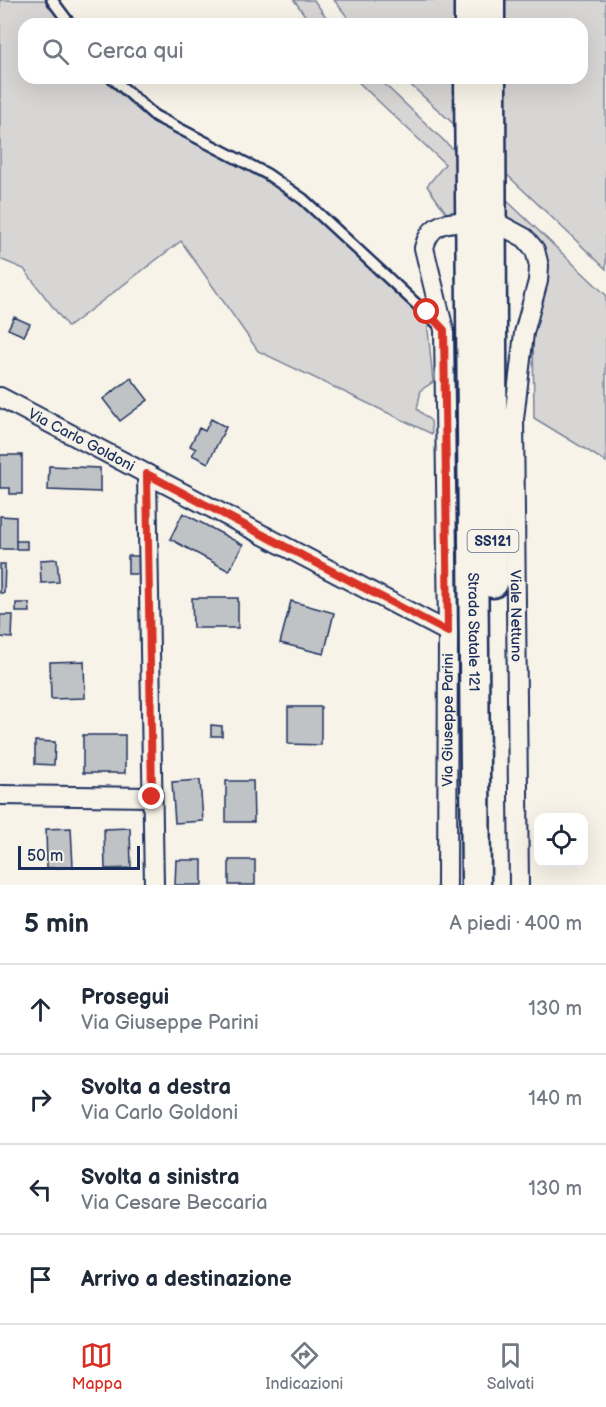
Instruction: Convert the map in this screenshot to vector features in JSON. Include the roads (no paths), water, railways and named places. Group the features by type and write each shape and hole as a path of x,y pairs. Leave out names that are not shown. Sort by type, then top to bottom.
{"main road":[{"path":"469,0 469,18"},
{"path":"490,0 490,18"},
{"path":"469,84 470,137 480,210"},
{"path":"480,210 491,160 491,84"},
{"name":"Strada Statale 121","path":"476,885 480,210"},
{"name":"Strada Statale 121","path":"480,210 495,885"}],"street":[{"name":"Via Giuseppe Parini","path":"447,885 448,632 444,330 424,248 427,237 434,227 480,210"},
{"name":"Viale Nettuno","path":"480,210 525,238 535,250 539,266 524,333 514,419 519,885"},
{"name":"Via Carlo Goldoni","path":"0,397 448,632"},
{"path":"147,474 154,885"},
{"path":"0,795 152,797"}],"lane":[{"path":"52,0 66,18"},
{"path":"119,84 155,116 267,174 303,199 444,330"}]}
